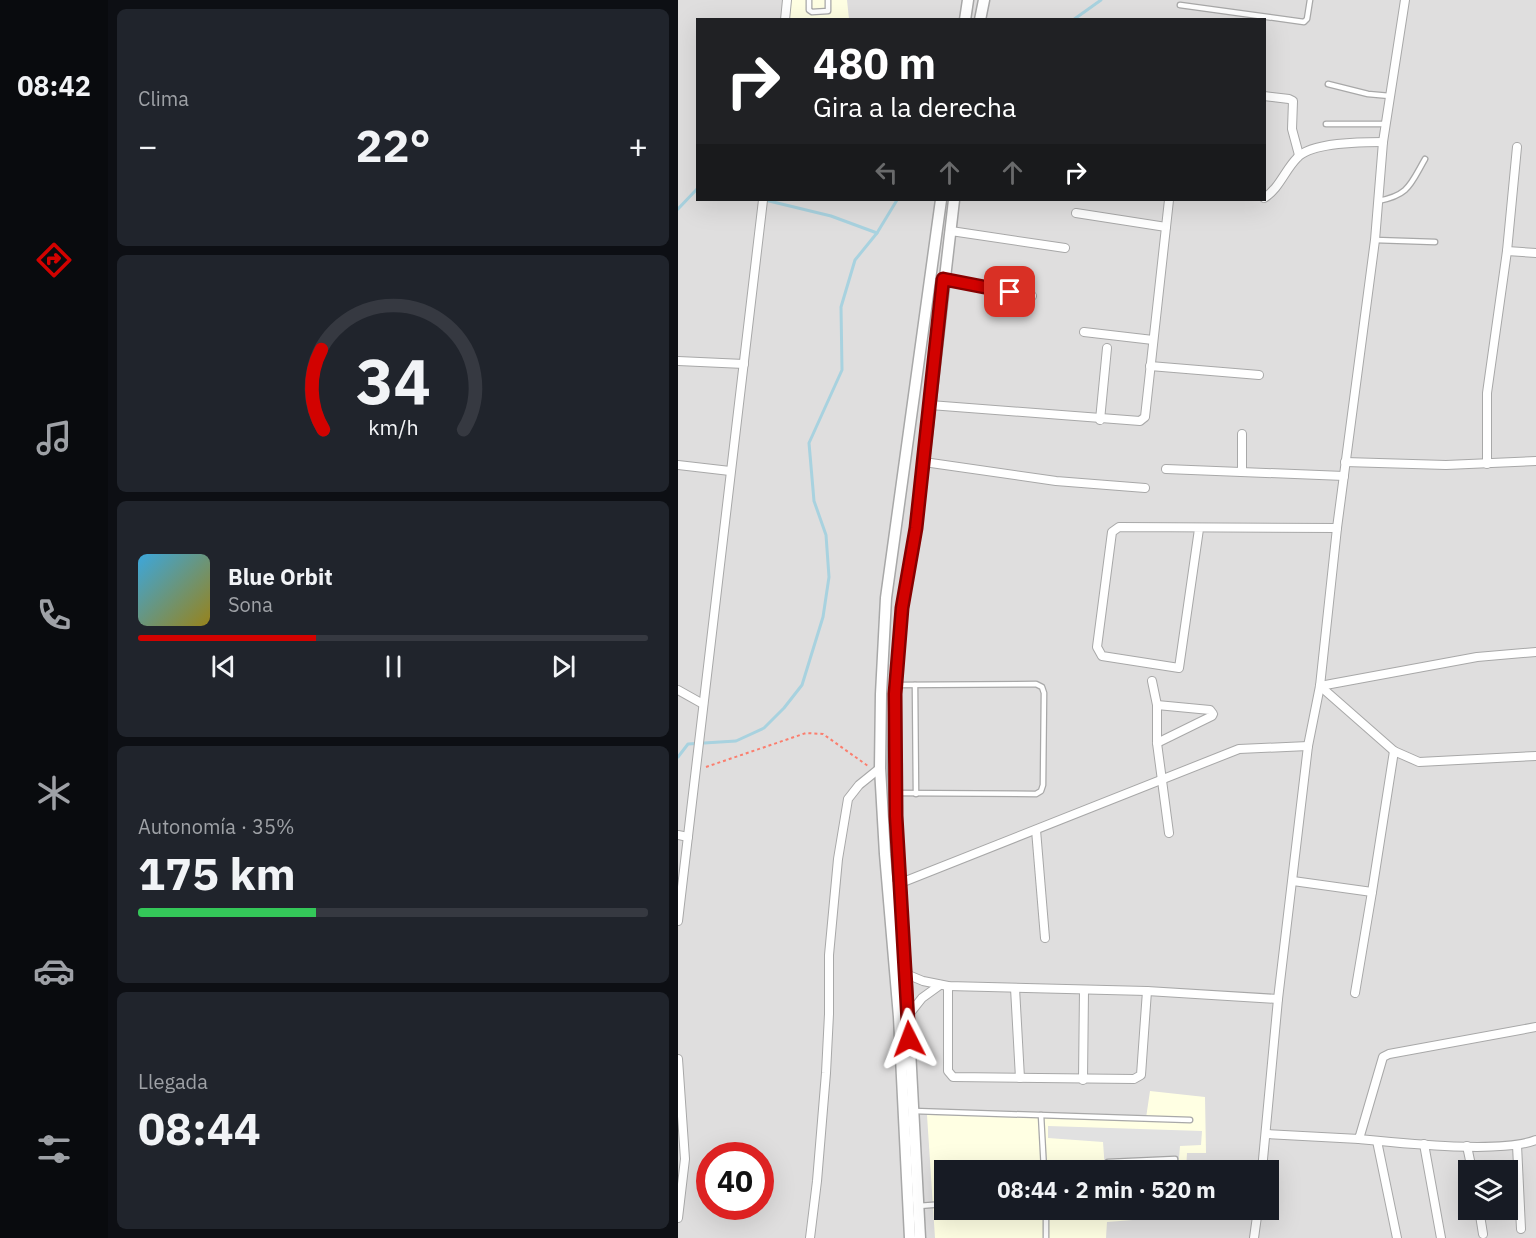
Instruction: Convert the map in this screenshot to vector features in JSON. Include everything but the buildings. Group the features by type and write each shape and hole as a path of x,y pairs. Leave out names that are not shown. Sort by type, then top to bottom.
{"street":[{"path":"785,18 787,0"},
{"path":"965,18 968,0"},
{"path":"981,18 984,0"},
{"path":"1264,1160 1278,999 1308,746 1320,686 1337,528 1375,240 1383,142 1405,0"},
{"path":"1266,96 1289,99 1293,102 1292,129 1299,155"},
{"path":"1266,197 1299,155 1348,142 1383,142"},
{"path":"1487,464 1487,393 1507,251 1517,147"},
{"path":"920,1238 906,974 878,769 886,598 941,201"},
{"path":"910,1238 893,886 896,685 902,608 916,528 943,279 954,201"},
{"path":"930,405 1133,422 1145,417 1169,201"},
{"path":"678,921 763,202"},
{"path":"1076,213 1166,227"},
{"path":"951,231 1065,249"},
{"path":"1507,251 1536,253"},
{"path":"943,279 1032,296"},
{"path":"1084,332 1153,340"},
{"path":"1100,420 1107,348"},
{"path":"678,361 744,364"},
{"path":"1150,366 1259,375"},
{"path":"1242,434 1242,472"},
{"path":"1346,462 1487,464 1536,461"},
{"path":"924,462 1056,481 1145,488"},
{"path":"678,465 730,471"},
{"path":"1166,469 1344,476"},
{"path":"1199,529 1179,668 1102,656 1096,647 1114,529 1119,527 1337,528"},
{"path":"1320,686 1477,657 1536,652"},
{"path":"1152,681 1157,705 1157,743 1170,833"},
{"path":"1320,686 1394,752 1419,762 1536,756"},
{"path":"678,690 703,704"},
{"path":"1157,705 1210,710 1213,714 1157,743"},
{"path":"893,886 1239,749 1308,746"},
{"path":"1355,993 1394,752"},
{"path":"810,1238 825,1084 829,1014 829,955 838,859 848,799 859,785 878,769"},
{"path":"1036,830 1045,938"},
{"path":"678,835 688,837"},
{"path":"1293,881 1372,892"},
{"path":"906,974 922,981 944,985 1147,991 1278,999"},
{"path":"944,985 948,1071 953,1077 1134,1079 1141,1075 1147,991"},
{"path":"908,1017 922,998 944,985"},
{"path":"1015,988 1020,1078"},
{"path":"1083,1080 1084,990"},
{"path":"1359,1139 1383,1057 1536,1027"},
{"path":"678,1059 685,1159 678,1218"},
{"path":"1267,1134 1467,1146 1517,1145 1536,1140"},
{"path":"1377,1141 1397,1238"},
{"path":"1424,1144 1441,1238"},
{"path":"1517,1145 1521,1229"},
{"path":"1467,1146 1470,1160"},
{"path":"1254,1238 1256,1220"},
{"path":"1481,1220 1484,1234"}],"lane":[{"path":"808,0 809,10 812,12 828,11 828,0"},
{"path":"1180,5 1304,22 1307,19 1310,0"},
{"path":"1328,84 1368,94 1390,96"},
{"path":"1326,124 1386,124"},
{"path":"1378,201 1397,197 1410,185 1425,159"},
{"path":"1375,240 1435,242"},
{"path":"895,794 1036,794 1041,791 1043,785 1044,693 1042,687 1036,684 896,685"},
{"path":"915,685 916,794"},
{"path":"914,1111 1190,1120"},
{"path":"1041,1114 1043,1160"},
{"path":"1153,1160 1175,1160"},
{"path":"918,1206 934,1205"},
{"path":"1046,1220 1046,1238"}],"path":[{"path":"695,771 806,733 823,734 878,769"}],"shaded area":[{"path":"678,0 1536,0 1536,1238 678,1238"},
{"path":"787,0 847,0 849,18 785,18"},
{"path":"1150,1091 1205,1097 1206,1153 1187,1153 1187,1160 934,1160 934,1220 1133,1220 1107,1222 1106,1238 935,1238 927,1115 1146,1118"},
{"path":"1048,1126 1202,1131 1201,1145 1180,1146 1179,1160 1104,1160 1103,1142 1048,1138"}],"waterway":[{"path":"1076,18 1101,0"},
{"path":"678,209 696,190"},
{"path":"769,201 831,216 877,233"},
{"path":"678,757 688,744 736,741 764,728 802,685 823,617 829,577 826,535 814,501 809,443 842,370 841,307 855,260 877,233 896,201"}],"route":[{"path":"909,1039 896,816 895,694 902,608 916,528 943,279 1010,292"}]}
